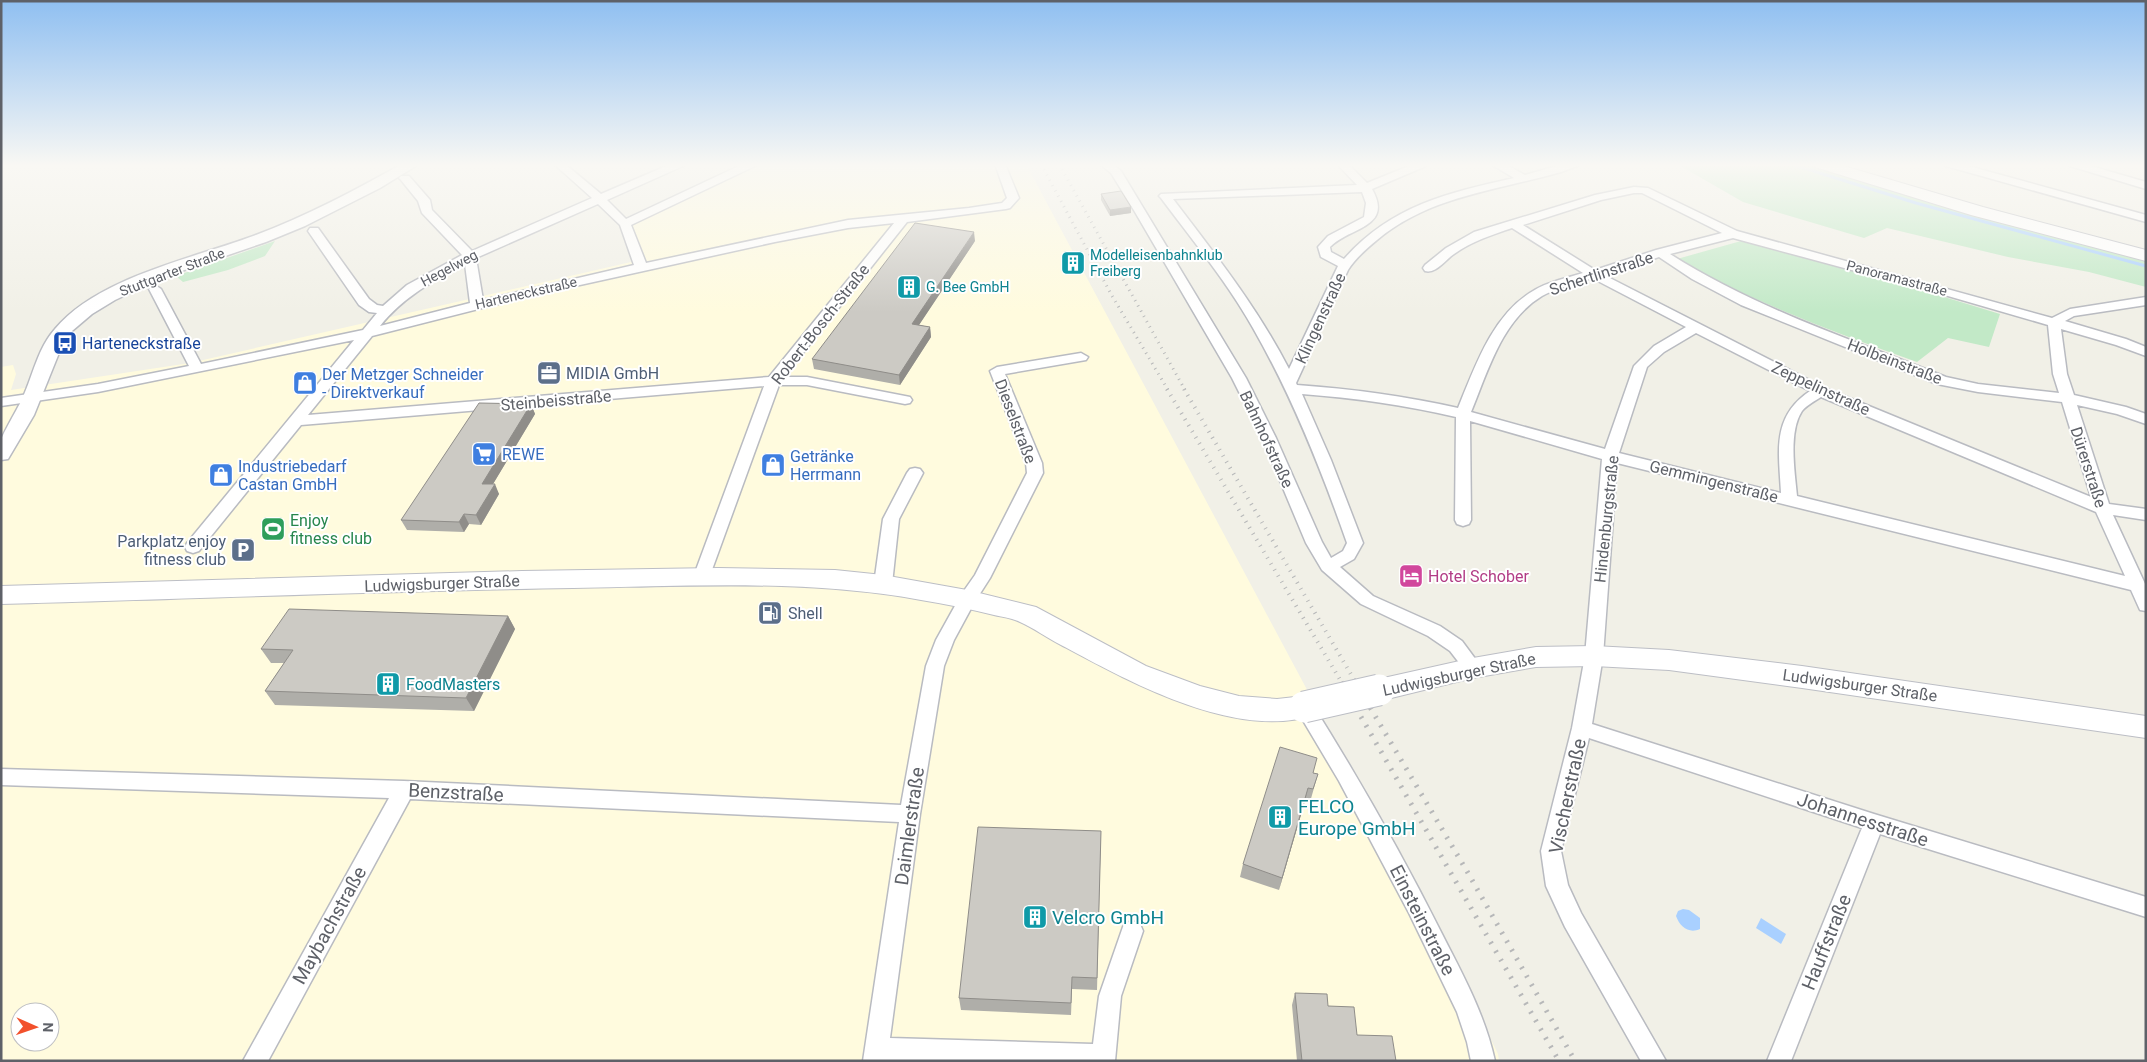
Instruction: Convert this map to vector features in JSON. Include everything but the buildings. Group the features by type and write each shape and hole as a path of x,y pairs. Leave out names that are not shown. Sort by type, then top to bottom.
{"main road":[{"path":"1990,214 2146,256"},
{"name":"Ludwigsburger Straße","path":"1,595 532,580 835,579 883,584 967,599 1027,614 1137,674 1196,696 1240,707 1276,710 1304,707 1473,668 1536,657 1594,656 1669,660 1802,677 2146,727"}],"street":[{"name":"Stuttgarter Straße","path":"1,454 15,435 58,336 76,318 99,301 146,279 260,239 322,214"},
{"path":"429,214 470,256 477,305"},
{"name":"Hegelweg","path":"368,333 386,310 412,288 470,256 569,214"},
{"path":"614,214 625,224 641,266"},
{"path":"625,224 647,214"},
{"name":"Harteneckstraße","path":"1,402 197,369 368,333 641,266 848,224 946,214"},
{"name":"Bahnhofstraße","path":"1142,214 1239,378 1269,438 1314,543 1328,566 1367,600 1434,631 1456,646 1473,668"},
{"path":"1178,214 1214,261 1260,328 1315,437 1355,543 1353,552 1347,558 1328,566"},
{"path":"1345,265 1325,254 1324,247 1328,240 1368,219 1370,214"},
{"name":"Klingenstraße","path":"1290,386 1319,316 1345,265 1391,223 1409,214"},
{"name":"Panoramastraße","path":"1513,223 1547,214"},
{"name":"Panoramastraße","path":"1693,214 1733,234 2054,322 2146,352"},
{"path":"2127,214 2146,219"},
{"name":"Robert-Bosch-Straße","path":"701,578 773,381 903,219"},
{"path":"1429,268 1450,251 1478,234 1513,223"},
{"name":"Zeppelinstraße","path":"1513,223 1537,240 1595,275 1820,391 2102,508 2146,515"},
{"path":"314,232 364,302 374,309 386,310"},
{"name":"Schertlinstraße","path":"1463,520 1463,414 1500,330 1519,308 1538,293 1660,254 1733,234"},
{"name":"Holbeinstraße","path":"1660,254 1696,276 1746,302 1942,381 1987,389 2066,398 2121,410 2146,420"},
{"path":"155,289 197,369"},
{"path":"2054,322 2070,313 2146,301"},
{"name":"Dürerstraße","path":"2054,322 2060,374 2066,398 2102,508 2135,585 2146,605"},
{"name":"Hindenburgstraße","path":"1594,656 1610,456 1640,366 1680,334 1697,327"},
{"path":"193,547 368,333"},
{"name":"Dieselstraße","path":"967,599 982,578 1035,473 1034,463 997,371 1081,357"},
{"name":"Steinbeisstraße","path":"295,420 318,420 773,381 807,381 905,400"},
{"name":"Gemmingenstraße","path":"1290,386 1410,402 1463,414 1610,456 2135,585"},
{"path":"1790,500 1787,467 1788,430 1796,409 1820,391"},
{"path":"883,584 891,519 915,473"},
{"name":"Daimlerstraße","path":"876,1055 910,814 935,666 945,640 967,599"},
{"name":"Vischerstraße","path":"1594,656 1582,728 1551,851 1557,886 1573,920 1654,1061"},
{"name":"Einsteinstraße","path":"1304,707 1346,775 1417,906 1467,1008 1479,1042 1483,1061"},
{"name":"Johannesstraße","path":"1582,728 1874,823 2146,907"},
{"name":"Benzstraße","path":"1,777 404,790 910,814"},
{"name":"Maybachstraße","path":"255,1061 404,790"},
{"name":"Hauffstraße","path":"1778,1061 1874,823"},
{"path":"876,1055 1103,1059 1110,996 1132,931"}],"shaded area":[{"path":"641,214 1052,214 1343,757 1404,858 1498,1054 1499,1061 1,1061 1,367 13,365 16,374 11,390 190,363 631,262 626,221"}],"green space":[{"path":"1782,214 1996,214 2146,256 2146,287 2089,272 2008,257 1887,228 1864,238"},
{"path":"275,241 265,256 228,270 183,282 176,276"},
{"path":"1741,241 1928,292 2000,314 1989,347 1948,338 1917,362 1825,328 1765,303 1677,259"}],"water":[{"path":"1683,909 1689,910 1700,918 1700,929 1692,931 1685,929 1676,916 1678,911"},
{"path":"1761,918 1786,934 1781,944 1756,928"}],"waterway":[{"path":"1955,214 2146,266"}],"railway":[{"path":"1068,214 1111,294 1168,390"},
{"path":"1087,214 1185,390"},
{"path":"1167,389 1342,683"},
{"path":"1184,389 1356,683"},
{"path":"1341,682 1559,1061"},
{"path":"1355,682 1468,873 1575,1061"}],"place":[{"name":"Modelleisenbahnklub Freiberg","path":"1073,263"},
{"name":"G. Bee GmbH","path":"909,287"},
{"name":"Harteneckstraße","path":"65,343"},
{"name":"MIDIA GmbH","path":"549,373"},
{"name":"Der Metzger Schneider - Direktverkauf","path":"305,383"},
{"name":"REWE","path":"484,454"},
{"name":"Getränke Herrmann","path":"773,465"},
{"name":"Industriebedarf Castan GmbH","path":"221,475"},
{"name":"Enjoy fitness club","path":"273,529"},
{"name":"Parkplatz enjoy fitness club","path":"243,550"},
{"name":"Hotel Schober","path":"1411,576"},
{"name":"Shell","path":"770,613"},
{"name":"FoodMasters","path":"388,684"},
{"name":"FELCO Europe GmbH","path":"1280,817"},
{"name":"Velcro GmbH","path":"1035,917"}]}
